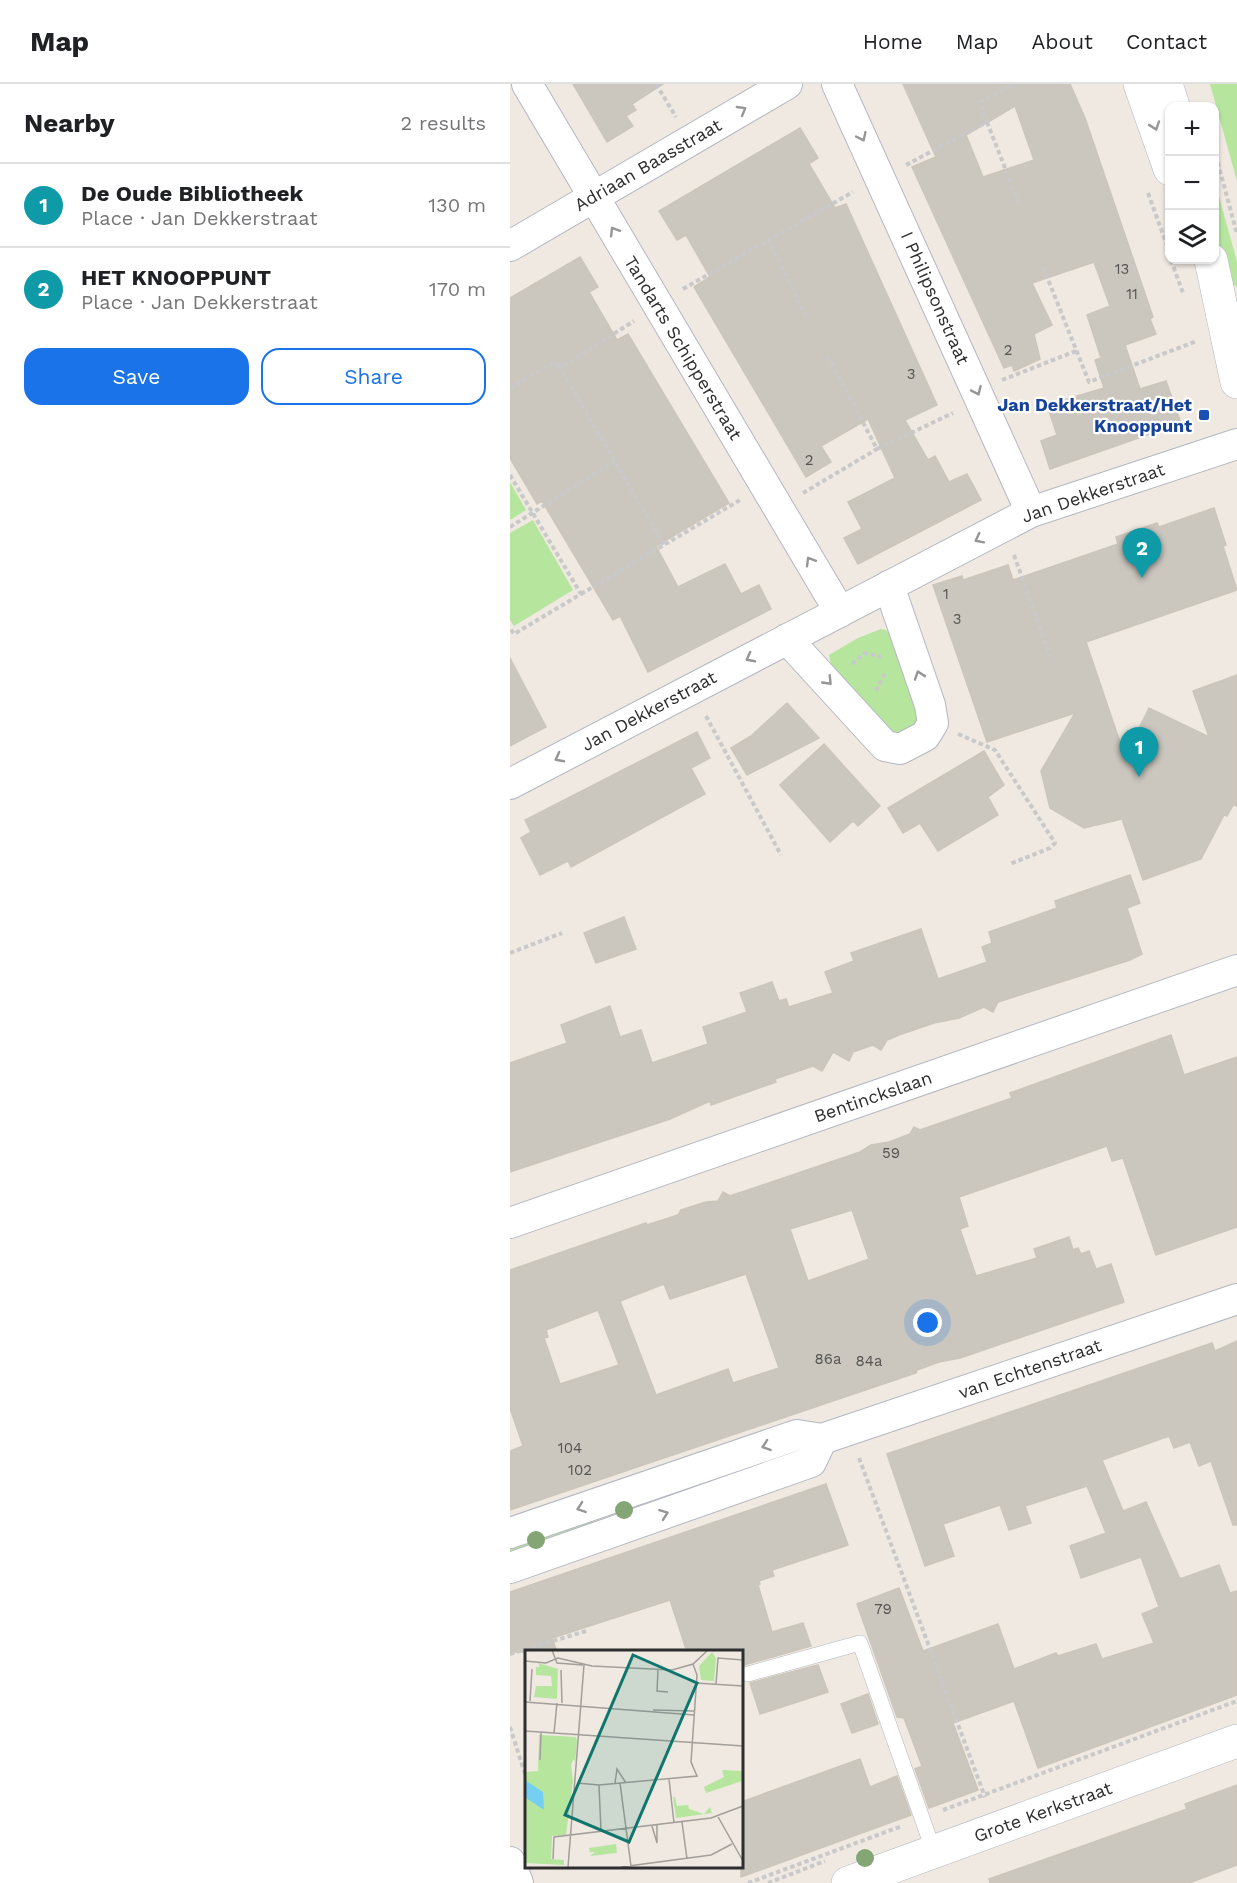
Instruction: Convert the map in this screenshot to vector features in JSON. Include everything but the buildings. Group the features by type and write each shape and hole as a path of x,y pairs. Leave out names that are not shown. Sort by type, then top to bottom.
{"street":[{"name":"Tandarts Schipperstraat","path":"527,84 840,612"},
{"name":"Adriaan Baasstraat","path":"510,246 787,84"},
{"name":"I Philipsonstraat","path":"837,84 1031,512"},
{"path":"1140,84 1165,156"},
{"path":"1166,84 1172,102"},
{"path":"1207,264 1218,291"},
{"path":"1212,264 1237,382"},
{"name":"Jan Dekkerstraat","path":"510,784 1031,512 1237,444"},
{"path":"787,639 838,692 885,746 900,749 925,736 933,723 930,705 890,586"},
{"name":"Bentinckslaan","path":"510,1223 1237,970"},
{"name":"van Echtenstraat","path":"510,1533 798,1435 822,1439 1237,1299"},
{"path":"510,1568 811,1462 822,1439"},
{"name":"Grote Kerkstraat","path":"848,1883 1237,1741"}],"lane":[{"path":"748,1674 860,1643 934,1852"}],"path":[{"path":"656,84 690,140"},
{"path":"1014,84 980,102 1020,206"},
{"path":"510,388 551,364 563,366 768,238 987,122"},
{"path":"1217,156 1237,234"},
{"path":"768,238 806,316"},
{"path":"1043,267 1089,382 1199,340"},
{"path":"510,628 512,635 664,545 877,449 979,395 1076,351"},
{"path":"828,356 877,449"},
{"path":"558,365 664,545"},
{"path":"510,527 615,461"},
{"path":"510,475 581,594"},
{"path":"1004,526 1052,662"},
{"path":"838,692 845,683 846,671 858,657 865,653 875,653 887,663 886,672 875,695"},
{"path":"692,689 781,855"},
{"path":"933,723 995,750 1055,843 1050,848 1010,864"},
{"path":"510,954 562,933"},
{"path":"859,1458 986,1800"},
{"path":"510,1654 586,1631"},
{"path":"748,1883 1237,1701"},
{"path":"510,1727 525,1774"}],"green space":[{"path":"1210,84 1237,84 1237,181 1219,116 1219,102 1215,102"},
{"path":"1219,196 1237,262 1237,287 1228,281 1219,246"},
{"path":"510,482 526,510 512,519 510,519"},
{"path":"533,520 573,590 514,626 510,620 510,533"},
{"path":"881,629 901,634 924,735 891,735 833,674 829,655 858,638"},
{"path":"591,1516 594,1526 510,1554 510,1542"}],"place":[{"name":"Jan Dekkerstraat/Het Knooppunt","path":"1204,415"},
{"name":"HET KNOOPPUNT","path":"1142,578"},
{"name":"De Oude Bibliotheek","path":"1139,777"}]}
